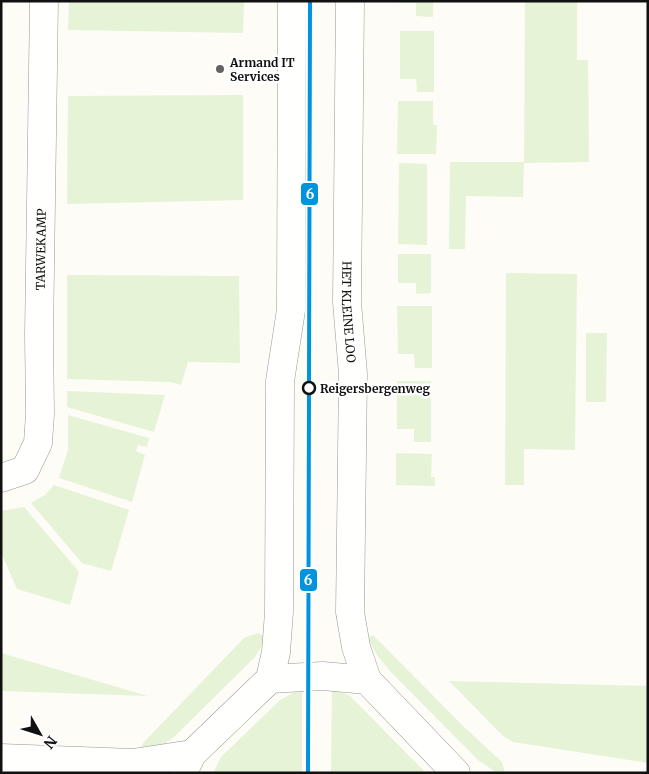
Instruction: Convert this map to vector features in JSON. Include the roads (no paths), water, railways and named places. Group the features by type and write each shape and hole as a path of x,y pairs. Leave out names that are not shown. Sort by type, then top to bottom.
{"street":[{"name":"TARWEKAMP","path":"1,478 24,470 38,443 40,414 39,325 44,1"},
{"path":"1,758 187,764 270,679 276,652 279,612 280,381 291,310 292,1"},
{"name":"HET KLEINE LOO","path":"350,1 347,302 353,374 350,612 356,647 367,680"},
{"path":"270,679 324,676 367,680 456,773"}],"place":[{"name":"Armand IT Services","path":"220,69"},
{"name":"Reigersbergenweg","path":"309,388"}]}
